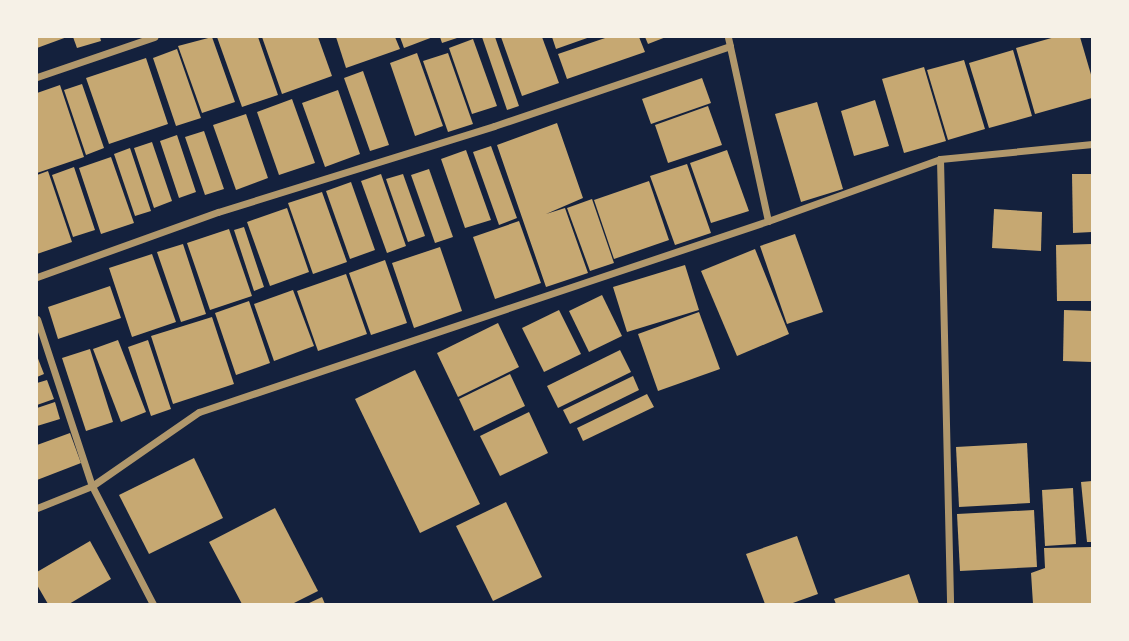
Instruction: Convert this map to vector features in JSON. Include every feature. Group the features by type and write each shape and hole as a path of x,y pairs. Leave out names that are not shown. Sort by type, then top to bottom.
{"street":[{"path":"37,77 154,37"},
{"path":"728,37 768,221"},
{"path":"37,277 218,212 494,126 730,46"},
{"path":"37,508 92,486 199,412 768,221 940,159 1092,144"},
{"path":"940,159 950,604"},
{"path":"37,319 92,486 153,604"}],"building":[{"path":"37,37 67,37 37,48"},
{"path":"73,37 100,37 101,41 77,48"},
{"path":"212,37 235,102 202,113 178,46"},
{"path":"217,37 258,37 278,95 242,107"},
{"path":"262,37 318,37 332,76 282,94"},
{"path":"336,37 395,37 400,49 346,68"},
{"path":"400,37 433,37 404,48"},
{"path":"440,37 460,37 442,43"},
{"path":"482,37 495,37 519,106 507,110"},
{"path":"501,37 542,37 559,83 522,96"},
{"path":"552,37 590,37 556,49"},
{"path":"608,37 639,37 645,52 567,79 558,54"},
{"path":"645,37 666,37 648,44"},
{"path":"1055,37 1080,37 1092,78 1092,98 1035,114 1016,48"},
{"path":"473,39 497,106 472,114 449,48"},
{"path":"177,49 201,118 176,126 153,58"},
{"path":"1013,50 1032,116 989,128 969,63"},
{"path":"417,53 443,126 415,136 390,63"},
{"path":"448,53 473,124 448,132 423,61"},
{"path":"146,58 168,124 109,144 86,78"},
{"path":"964,60 985,129 948,140 927,70"},
{"path":"924,67 946,141 904,153 882,79"},
{"path":"363,71 389,145 370,151 344,78"},
{"path":"702,78 711,103 651,124 642,99"},
{"path":"82,84 104,148 86,155 64,90"},
{"path":"60,85 84,157 37,173 37,93"},
{"path":"338,90 360,154 325,167 302,103"},
{"path":"292,99 315,163 279,175 257,112"},
{"path":"875,100 889,146 854,156 841,111"},
{"path":"817,102 843,189 801,202 775,114"},
{"path":"708,106 722,145 668,163 655,125"},
{"path":"246,114 268,178 236,190 213,125"},
{"path":"557,123 583,198 546,214 565,208 588,273 546,287 497,145"},
{"path":"204,131 224,189 205,195 185,137"},
{"path":"177,135 196,192 179,198 160,141"},
{"path":"152,142 172,201 154,208 134,148"},
{"path":"491,146 517,218 499,225 473,152"},
{"path":"130,148 151,211 135,216 114,154"},
{"path":"466,150 491,220 465,228 441,159"},
{"path":"727,150 749,211 711,223 690,163"},
{"path":"111,157 134,223 101,234 79,168"},
{"path":"687,164 711,233 675,245 650,176"},
{"path":"74,167 95,230 73,237 52,175"},
{"path":"429,169 453,237 435,243 411,175"},
{"path":"48,171 72,242 37,254 37,175"},
{"path":"381,174 406,246 387,253 361,181"},
{"path":"403,174 425,236 408,242 386,179"},
{"path":"1072,174 1092,174 1092,232 1073,233"},
{"path":"649,181 669,240 614,259 594,200"},
{"path":"351,182 375,250 350,259 326,191"},
{"path":"322,192 347,262 313,274 288,203"},
{"path":"592,199 614,263 590,271 567,208"},
{"path":"287,208 309,272 270,286 247,222"},
{"path":"994,209 1042,212 1041,251 992,248"},
{"path":"519,221 541,283 495,299 473,237"},
{"path":"244,227 264,287 254,291 234,230"},
{"path":"229,229 252,296 210,310 187,243"},
{"path":"795,234 823,312 787,324 760,246"},
{"path":"183,244 206,314 181,322 157,252"},
{"path":"1092,244 1092,301 1057,301 1056,245"},
{"path":"440,247 462,311 414,328 392,263"},
{"path":"755,249 789,334 737,356 701,271"},
{"path":"152,254 176,322 132,337 109,268"},
{"path":"385,260 407,323 371,335 349,273"},
{"path":"685,265 699,310 627,332 613,287"},
{"path":"346,274 367,334 318,351 297,291"},
{"path":"110,286 121,318 58,339 48,307"},
{"path":"293,290 314,346 274,361 254,304"},
{"path":"602,295 622,336 589,352 569,311"},
{"path":"249,301 270,363 236,375 215,313"},
{"path":"559,310 581,354 544,372 522,328"},
{"path":"1064,310 1092,311 1092,362 1063,361"},
{"path":"699,312 720,369 658,391 638,334"},
{"path":"212,317 234,384 173,404 151,336"},
{"path":"498,323 519,367 458,397 437,353"},
{"path":"118,340 146,412 121,422 93,349"},
{"path":"148,340 171,409 151,416 128,347"},
{"path":"90,349 113,422 86,431 62,358"},
{"path":"620,350 631,372 558,408 547,386"},
{"path":"37,356 44,374 37,377"},
{"path":"415,370 480,504 420,533 355,399"},
{"path":"510,374 525,406 474,431 459,399"},
{"path":"633,376 639,390 570,424 563,410"},
{"path":"47,380 54,399 37,405 37,383"},
{"path":"647,394 654,407 583,441 577,428"},
{"path":"55,402 60,419 37,426 37,408"},
{"path":"529,412 548,453 500,476 480,436"},
{"path":"70,433 81,463 37,480 37,445"},
{"path":"1027,443 1030,503 959,507 956,447"},
{"path":"194,458 223,518 149,554 119,495"},
{"path":"1092,481 1092,542 1087,542 1081,482"},
{"path":"1073,488 1076,544 1045,546 1042,490"},
{"path":"506,502 542,577 493,601 456,526"},
{"path":"275,508 318,591 292,604 242,604 209,542"},
{"path":"1034,510 1037,567 960,571 957,514"},
{"path":"797,536 818,594 790,604 765,604 746,554"},
{"path":"90,541 111,579 69,604 48,604 37,585 37,572"},
{"path":"1092,547 1092,604 1033,604 1031,573 1045,568 1044,548"},
{"path":"909,574 919,604 836,604 834,599"},
{"path":"322,597 325,604 307,604"}]}
